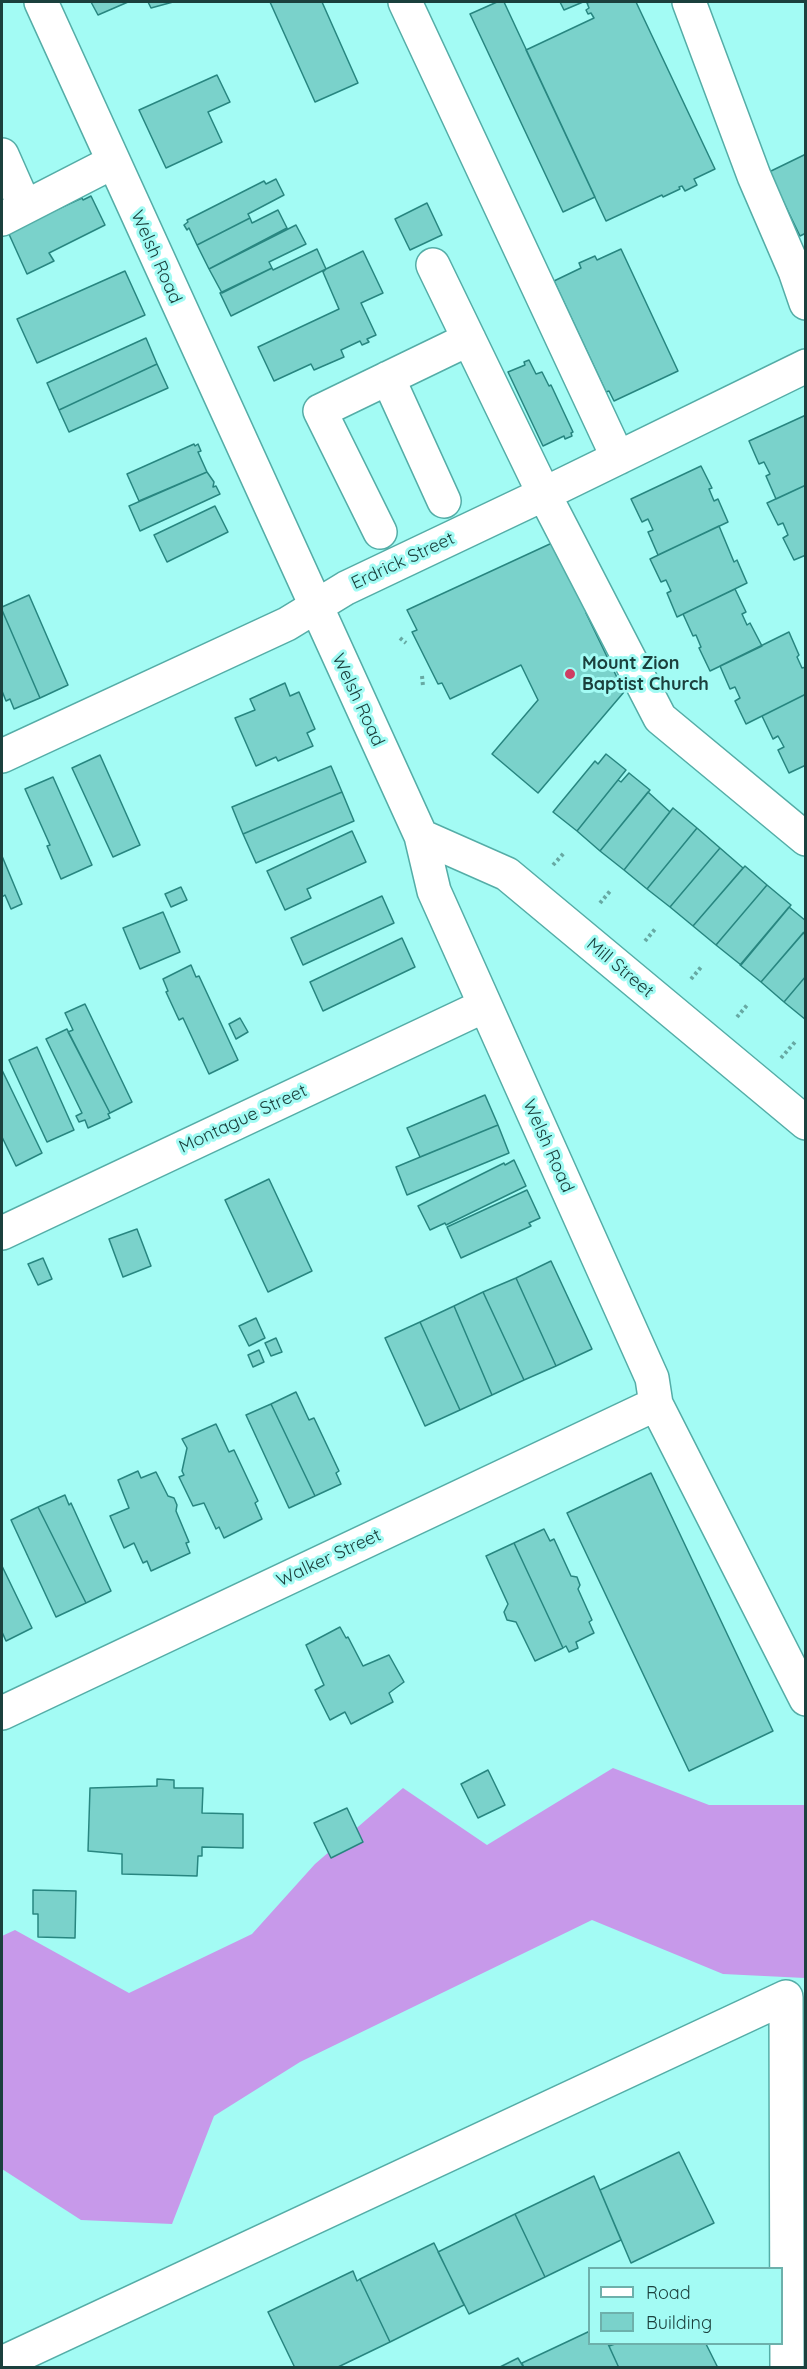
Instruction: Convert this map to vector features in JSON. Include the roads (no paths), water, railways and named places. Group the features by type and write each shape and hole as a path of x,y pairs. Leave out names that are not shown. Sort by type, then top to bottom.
{"street":[{"name":"Welsh Road","path":"41,2 314,606 421,836 434,891 652,1378 656,1404 806,1699"},
{"path":"405,2 618,458"},
{"path":"689,2 754,176 795,271 806,303"},
{"path":"2,155 13,213 113,162"},
{"path":"433,265 544,494 660,718 806,840"},
{"path":"380,532 320,411 469,339"},
{"name":"Erdrick Street","path":"2,756 287,624 346,588 806,366"},
{"path":"388,378 444,501"},
{"name":"Mill Street","path":"421,836 507,874 806,1123"},
{"name":"Montague Street","path":"2,1233 484,1006"},
{"name":"Walker Street","path":"2,1713 656,1404"},
{"path":"2,2363 786,1997 787,2367"}],"place":[{"name":"Mount Zion Baptist Church","path":"570,674"}]}
